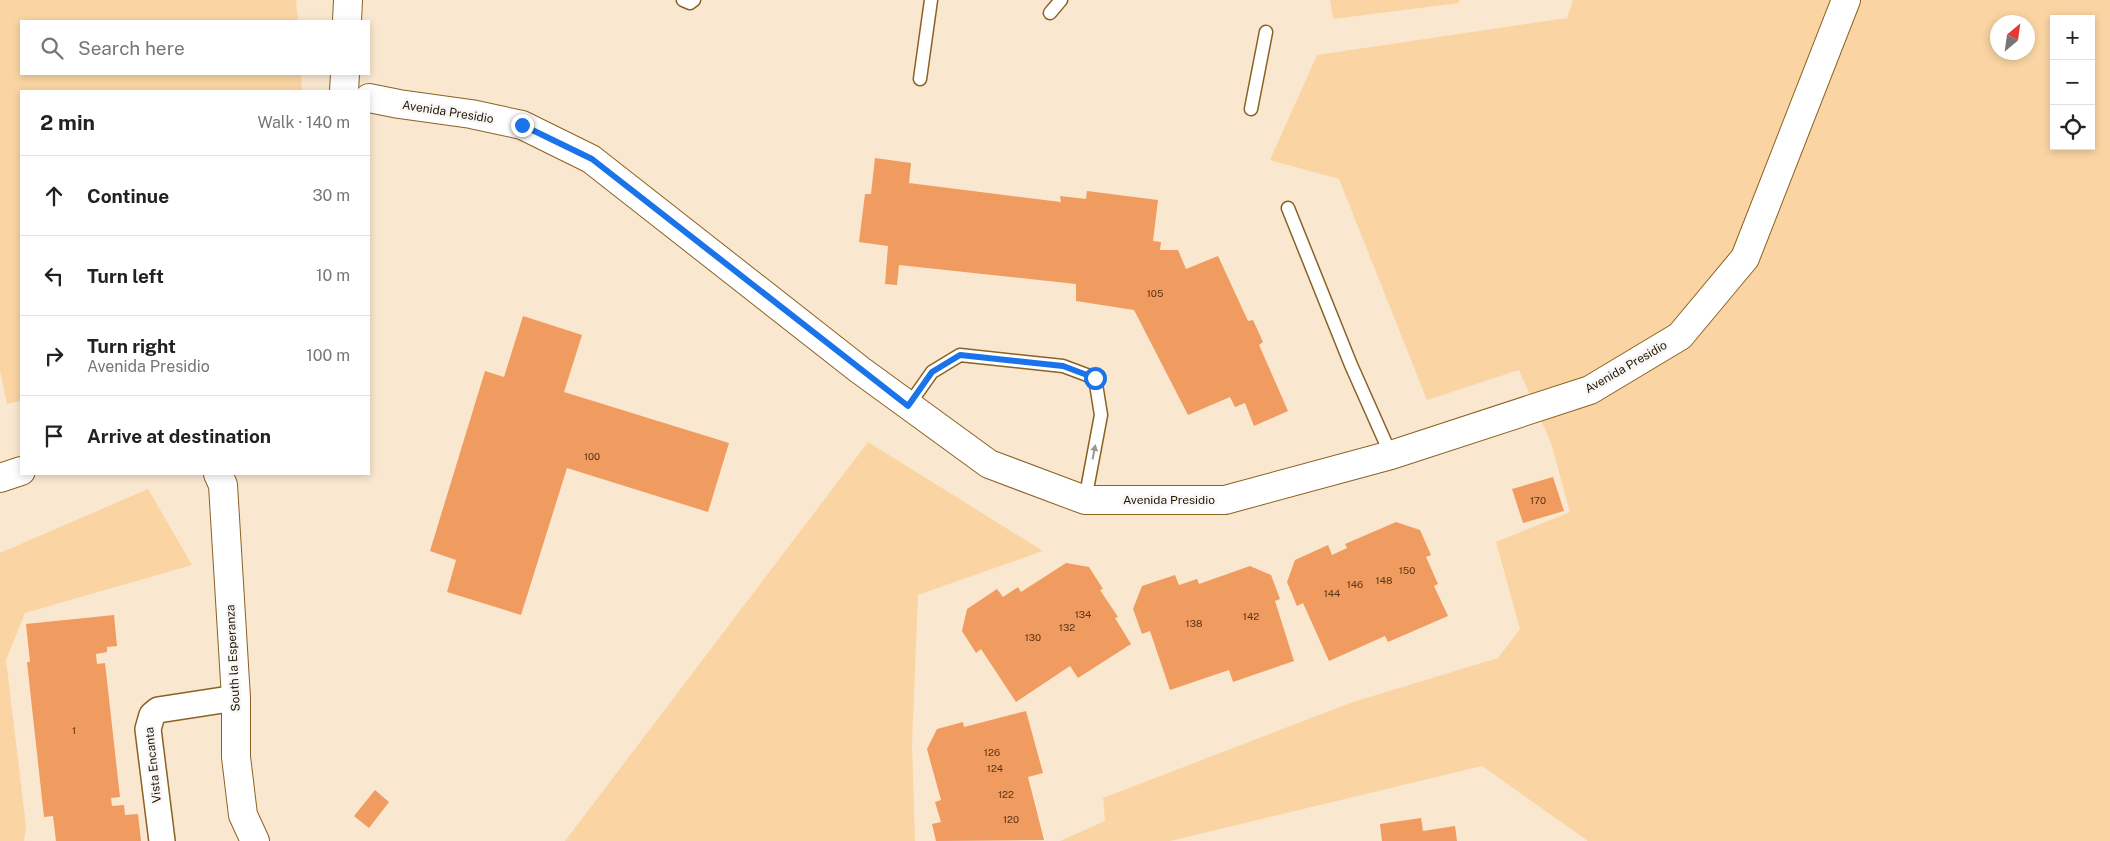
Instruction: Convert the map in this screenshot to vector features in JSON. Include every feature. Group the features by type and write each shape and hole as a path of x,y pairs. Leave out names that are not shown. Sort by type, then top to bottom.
{"street":[{"path":"347,20 348,0"},
{"name":"Avenida Presidio","path":"370,98 470,114 522,125 592,159 908,406 989,464 1085,500 1225,500 1391,455 1590,390 1680,336 1745,258 1846,0"},
{"path":"344,90 345,75"},
{"path":"0,478 20,471"},
{"name":"South la Esperanza","path":"218,475 223,485 236,698 236,757 243,815 255,841"},
{"name":"Vista Encanta","path":"162,841 148,729 152,716 158,710 236,698"}],"lane":[{"path":"683,0 690,3 694,0"},
{"path":"920,79 931,0"},
{"path":"1050,12 1061,0"},
{"path":"1251,109 1266,32"},
{"path":"1288,208 1351,365 1391,455"},
{"path":"908,406 932,372 960,355 1063,366 1095,378 1101,415 1085,500"}],"shaded area":[{"path":"0,0 296,0 298,20 20,20 20,75 301,75 302,90 20,90 20,401 7,404 0,371"},
{"path":"1330,0 1459,0 1459,3 1333,19"},
{"path":"1573,0 2110,0 2110,841 1588,841 1482,766 1170,841 1060,841 1105,821 1103,798 1353,702 1498,658 1520,629 1496,542 1570,512 1551,443 1519,370 1427,400 1339,179 1270,160 1317,55 1567,18"},
{"path":"868,442 1043,551 918,595 912,745 915,841 565,841"},
{"path":"148,489 192,565 25,613 6,660 26,826 24,841 0,841 0,553"}],"building":[{"path":"875,158 911,163 909,183 1061,202 1060,196 1086,199 1087,191 1158,200 1153,241 1161,242 1160,250 1178,250 1186,269 1218,256 1248,321 1253,320 1263,342 1259,345 1288,411 1254,426 1245,403 1235,407 1230,397 1188,415 1134,310 1076,301 1076,284 899,265 897,285 885,284 888,246 859,242 865,194 871,194"},
{"path":"523,316 582,335 564,392 729,443 708,512 567,468 521,615 447,592 456,560 430,551 485,371 504,377"},
{"path":"1553,477 1564,511 1523,523 1512,489"},
{"path":"1396,522 1420,530 1431,555 1426,557 1438,584 1434,586 1448,616 1388,642 1385,636 1329,661 1303,603 1297,606 1287,582 1295,560 1328,545 1332,555 1347,548 1345,544"},
{"path":"1066,563 1089,567 1103,589 1100,590 1118,617 1115,618 1131,644 1078,678 1070,666 1016,702 981,649 976,653 962,631 967,609 997,589 1003,597 1018,587 1021,592"},
{"path":"1250,566 1271,575 1280,599 1275,601 1294,661 1233,682 1229,670 1170,690 1150,631 1142,634 1133,609 1142,586 1175,575 1179,585 1197,579 1199,584"},
{"path":"114,615 117,646 107,647 107,652 96,654 97,664 105,663 120,797 111,798 112,806 124,805 125,815 138,814 141,841 56,841 53,816 44,817 27,662 30,662 26,624"},
{"path":"1026,711 1043,773 1028,777 1044,840 936,841 932,824 941,822 935,802 941,800 927,749 937,729 963,722 964,727"},
{"path":"375,790 389,802 369,828 354,816"},
{"path":"1421,818 1423,831 1455,826 1457,841 1382,841 1380,824"}],"route":[{"path":"522,125 592,159 908,406 932,372 960,355 1063,366 1095,378"}]}
